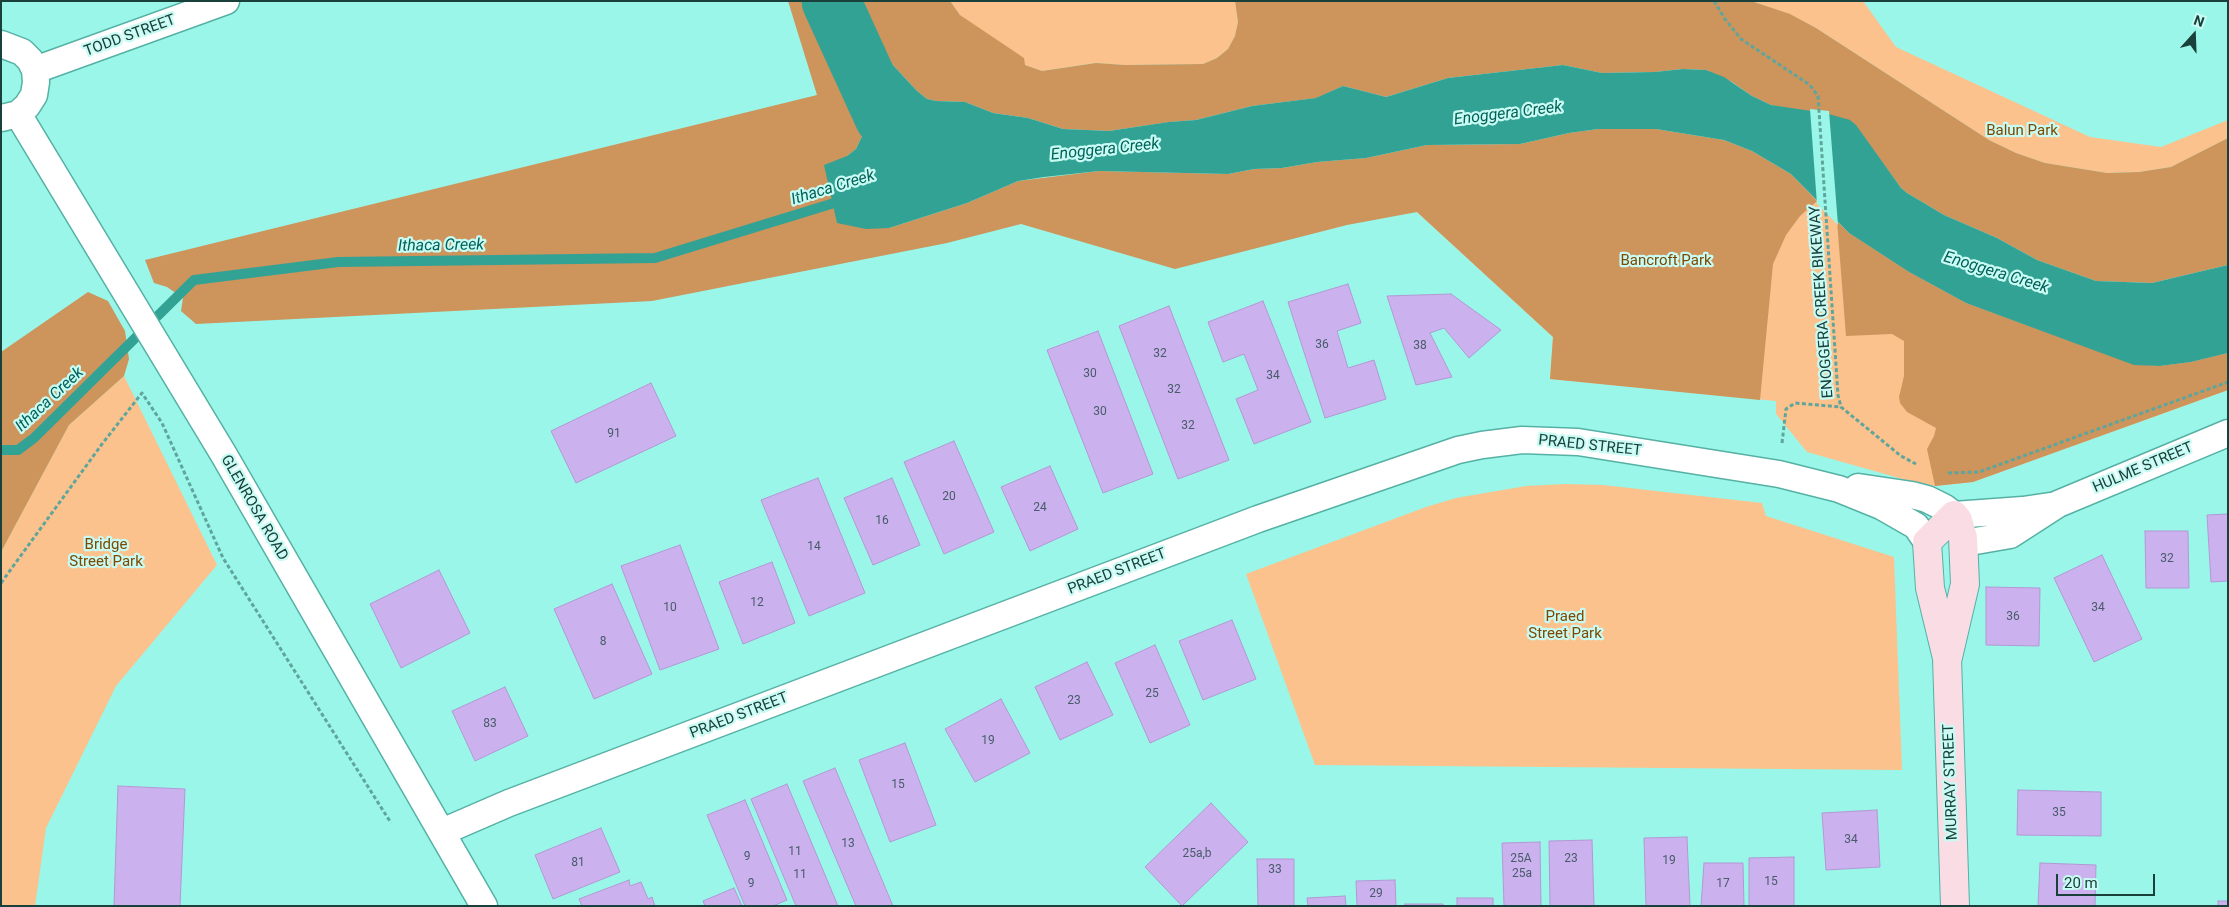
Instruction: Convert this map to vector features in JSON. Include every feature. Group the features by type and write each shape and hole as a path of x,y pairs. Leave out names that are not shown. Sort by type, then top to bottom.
{"street":[{"name":"TODD STREET","path":"35,70 226,1"},
{"path":"1,44 22,52 30,60 35,70 34,95 27,106 9,116"},
{"name":"GLENROSA ROAD","path":"9,116 114,272 161,350 224,455 484,906"},
{"name":"HULME STREET","path":"1954,515 2037,509 2058,504 2228,432"},
{"name":"PRAED STREET","path":"442,832 509,803 1258,519 1458,450 1522,440 1578,442 1779,474 1816,482 1912,495 1934,502 1954,515"},
{"name":"PRAED STREET","path":"1816,482 1855,495 1894,512 1916,526 1927,542"},
{"name":"HULME STREET","path":"1964,543 2010,535 2058,504"},
{"path":"1927,542 1954,515"},
{"name":"MURRAY STREET","path":"1947,658 1965,590 1964,543 1960,523 1954,515"},
{"path":"1927,542 1964,543"},
{"name":"MURRAY STREET","path":"1927,542 1930,588 1947,658 1955,906"}],"path":[{"name":"ENOGGERA CREEK BIKEWAY","path":"1714,1 1725,20 1741,39 1810,85 1818,96 1838,395 1841,408 1900,456 1925,466"},
{"path":"1943,472 1952,474 1979,472 2228,382"},
{"path":"1,583 102,444 142,393 162,423 224,558 391,823"},
{"path":"1779,474 1786,409 1795,403 1841,408"}],"green space":[{"path":"788,1 823,1 848,56 865,97 865,130 856,149 847,156 889,228 967,203 1018,181 1099,171 1228,174 1254,169 1282,168 1317,162 1366,158 1427,145 1520,144 1569,133 1598,129 1656,129 1724,140 1752,151 1791,174 1817,201 1800,216 1786,235 1773,264 1760,400 1550,379 1553,337 1417,212 1347,225 1175,269 1021,224 947,243 652,301 196,324 181,311 183,298 167,287 154,283 145,260 817,95"},
{"path":"862,1 950,1 960,15 1024,58 1025,65 1042,71 1096,63 1125,65 1203,64 1217,58 1228,49 1235,36 1238,22 1235,1 1751,1 1790,14 1816,28 1989,140 2016,153 2045,163 2107,173 2139,172 2171,167 2228,138 2228,265 2152,283 2096,281 2037,260 1997,238 1944,215 1907,193 1901,188 1868,143 1796,110 1771,105 1752,96 1732,82 1706,70 1683,69 1655,72 1602,73 1563,65 1448,78 1386,97 1343,86 1317,98 1252,106 1196,120 1109,131 1063,129 1028,118 993,113 965,102 927,99 890,62"},
{"path":"950,1 1235,1 1238,22 1235,36 1228,49 1217,58 1203,64 1125,65 1095,63 1042,71 1025,65 960,15"},
{"name":"Balun Park","path":"1751,1 1863,1 1896,47 2090,137 2161,147 2228,120 2228,138 2171,167 2139,172 2107,173 2045,163 2016,153 1989,140 1816,28 1789,14"},
{"name":"Bancroft Park","path":"1791,174 1849,233 2223,355 2228,353 2228,390 1973,482 1935,486 1906,480 1807,452 1776,414 1776,401 1550,379 1553,337 1417,212"},
{"path":"1837,221 1849,233 1909,272 1966,303 2134,364 2160,366 2191,362 2228,353 2228,390 1973,482 1935,486 1927,449 1936,428 1907,412 1900,403 1899,397 1904,376 1904,341 1892,334 1846,336"},
{"path":"88,292 108,301 125,331 129,359 124,376 69,425 1,552 1,352"},
{"name":"Bridge Street Park","path":"124,376 217,565 116,686 46,828 35,906 1,906 1,552 69,425"},
{"name":"Praed Street Park","path":"1603,485 1762,503 1766,516 1894,557 1902,770 1315,765 1246,574 1426,507 1456,498 1526,486"}],"water":[{"path":"883,46 890,62 927,99 965,102 993,113 1028,118 1063,129 1109,131 1196,120 1252,106 1316,98 1343,86 1386,97 1448,78 1563,65 1602,73 1655,72 1683,69 1706,70 1724,77 1752,96 1771,105 1825,113 1850,120 1856,125 1901,188 1907,193 1944,215 1997,238 2037,260 2096,281 2152,283 2228,265 2228,353 2191,362 2160,366 2134,365 1966,303 1909,272 1849,233 1791,174 1752,151 1724,140 1656,129 1598,129 1569,133 1520,144 1427,145 1366,158 1317,162 1282,168 1254,169 1228,174 1099,171 1044,177 1018,181 967,203 889,228 866,229 837,223 824,165 847,156 856,149 865,130 865,97 848,56"}],"pier":[{"path":"1810,109 1829,111 1838,225 1817,204"}],"building":[{"path":"1348,284 1361,323 1337,331 1348,368 1374,360 1386,399 1325,418 1288,302"},
{"path":"1451,294 1501,330 1469,358 1444,328 1430,333 1452,377 1416,385 1387,296"},
{"path":"1263,301 1311,422 1254,444 1236,399 1258,390 1244,354 1223,362 1208,322"},
{"path":"1169,306 1229,460 1178,479 1119,326"},
{"path":"1098,331 1153,474 1103,493 1047,350"},
{"path":"651,383 676,436 576,483 551,431"},
{"path":"954,441 994,532 944,554 904,462"},
{"path":"1050,466 1078,529 1030,551 1001,487"},
{"path":"818,478 865,593 809,616 761,500"},
{"path":"892,478 920,545 873,565 844,498"},
{"path":"2228,514 2228,581 2211,582 2207,515"},
{"path":"2145,531 2188,531 2189,588 2146,588"},
{"path":"680,545 719,649 660,670 621,566"},
{"path":"2102,555 2142,639 2094,662 2054,578"},
{"path":"772,562 795,623 743,644 719,582"},
{"path":"439,570 470,633 401,668 370,604"},
{"path":"612,584 652,674 594,699 554,609"},
{"path":"1986,587 2040,588 2039,646 1986,645"},
{"path":"1232,620 1256,679 1203,700 1179,641"},
{"path":"1155,645 1190,725 1150,743 1115,663"},
{"path":"1087,662 1113,715 1060,740 1035,687"},
{"path":"505,687 528,736 475,761 452,711"},
{"path":"1001,699 1030,753 975,782 945,729"},
{"path":"905,743 936,825 890,842 859,760"},
{"path":"835,768 893,906 856,906 803,781"},
{"path":"787,784 838,906 796,906 751,799"},
{"path":"118,786 185,789 180,906 114,906"},
{"path":"2018,790 2101,792 2101,836 2017,835"},
{"path":"745,800 787,900 773,906 745,906 707,815"},
{"path":"1211,803 1248,842 1182,906 1145,867"},
{"path":"1877,810 1880,867 1826,870 1822,813"},
{"path":"601,828 620,872 553,899 535,855"},
{"path":"1687,837 1690,906 1646,906 1644,838"},
{"path":"1592,840 1594,906 1550,906 1549,841"},
{"path":"1540,842 1541,906 1504,906 1502,843"},
{"path":"1794,857 1794,906 1749,906 1749,858"},
{"path":"1257,859 1294,859 1294,906 1258,906"},
{"path":"1704,863 1743,863 1744,906 1701,906"},
{"path":"2040,863 2096,865 2095,906 2038,906"},
{"path":"629,880 630,886 641,882 648,899 652,897 655,906 582,906 579,899"},
{"path":"1395,880 1396,906 1357,906 1356,881"},
{"path":"734,888 742,906 705,906 703,901"},
{"path":"1345,896 1346,906 1308,906 1307,898"},
{"path":"1457,898 1493,898 1493,906 1457,906"},
{"path":"2218,901 2228,901 2228,906 2218,906"},
{"path":"1405,904 1443,904 1443,906 1405,906"}],"waterway":[{"name":"Enoggera Creek","path":"831,1 884,117 893,126"},
{"name":"Ithaca Creek","path":"1,450 18,450 34,438 194,280 338,262 655,258 844,200"}]}
